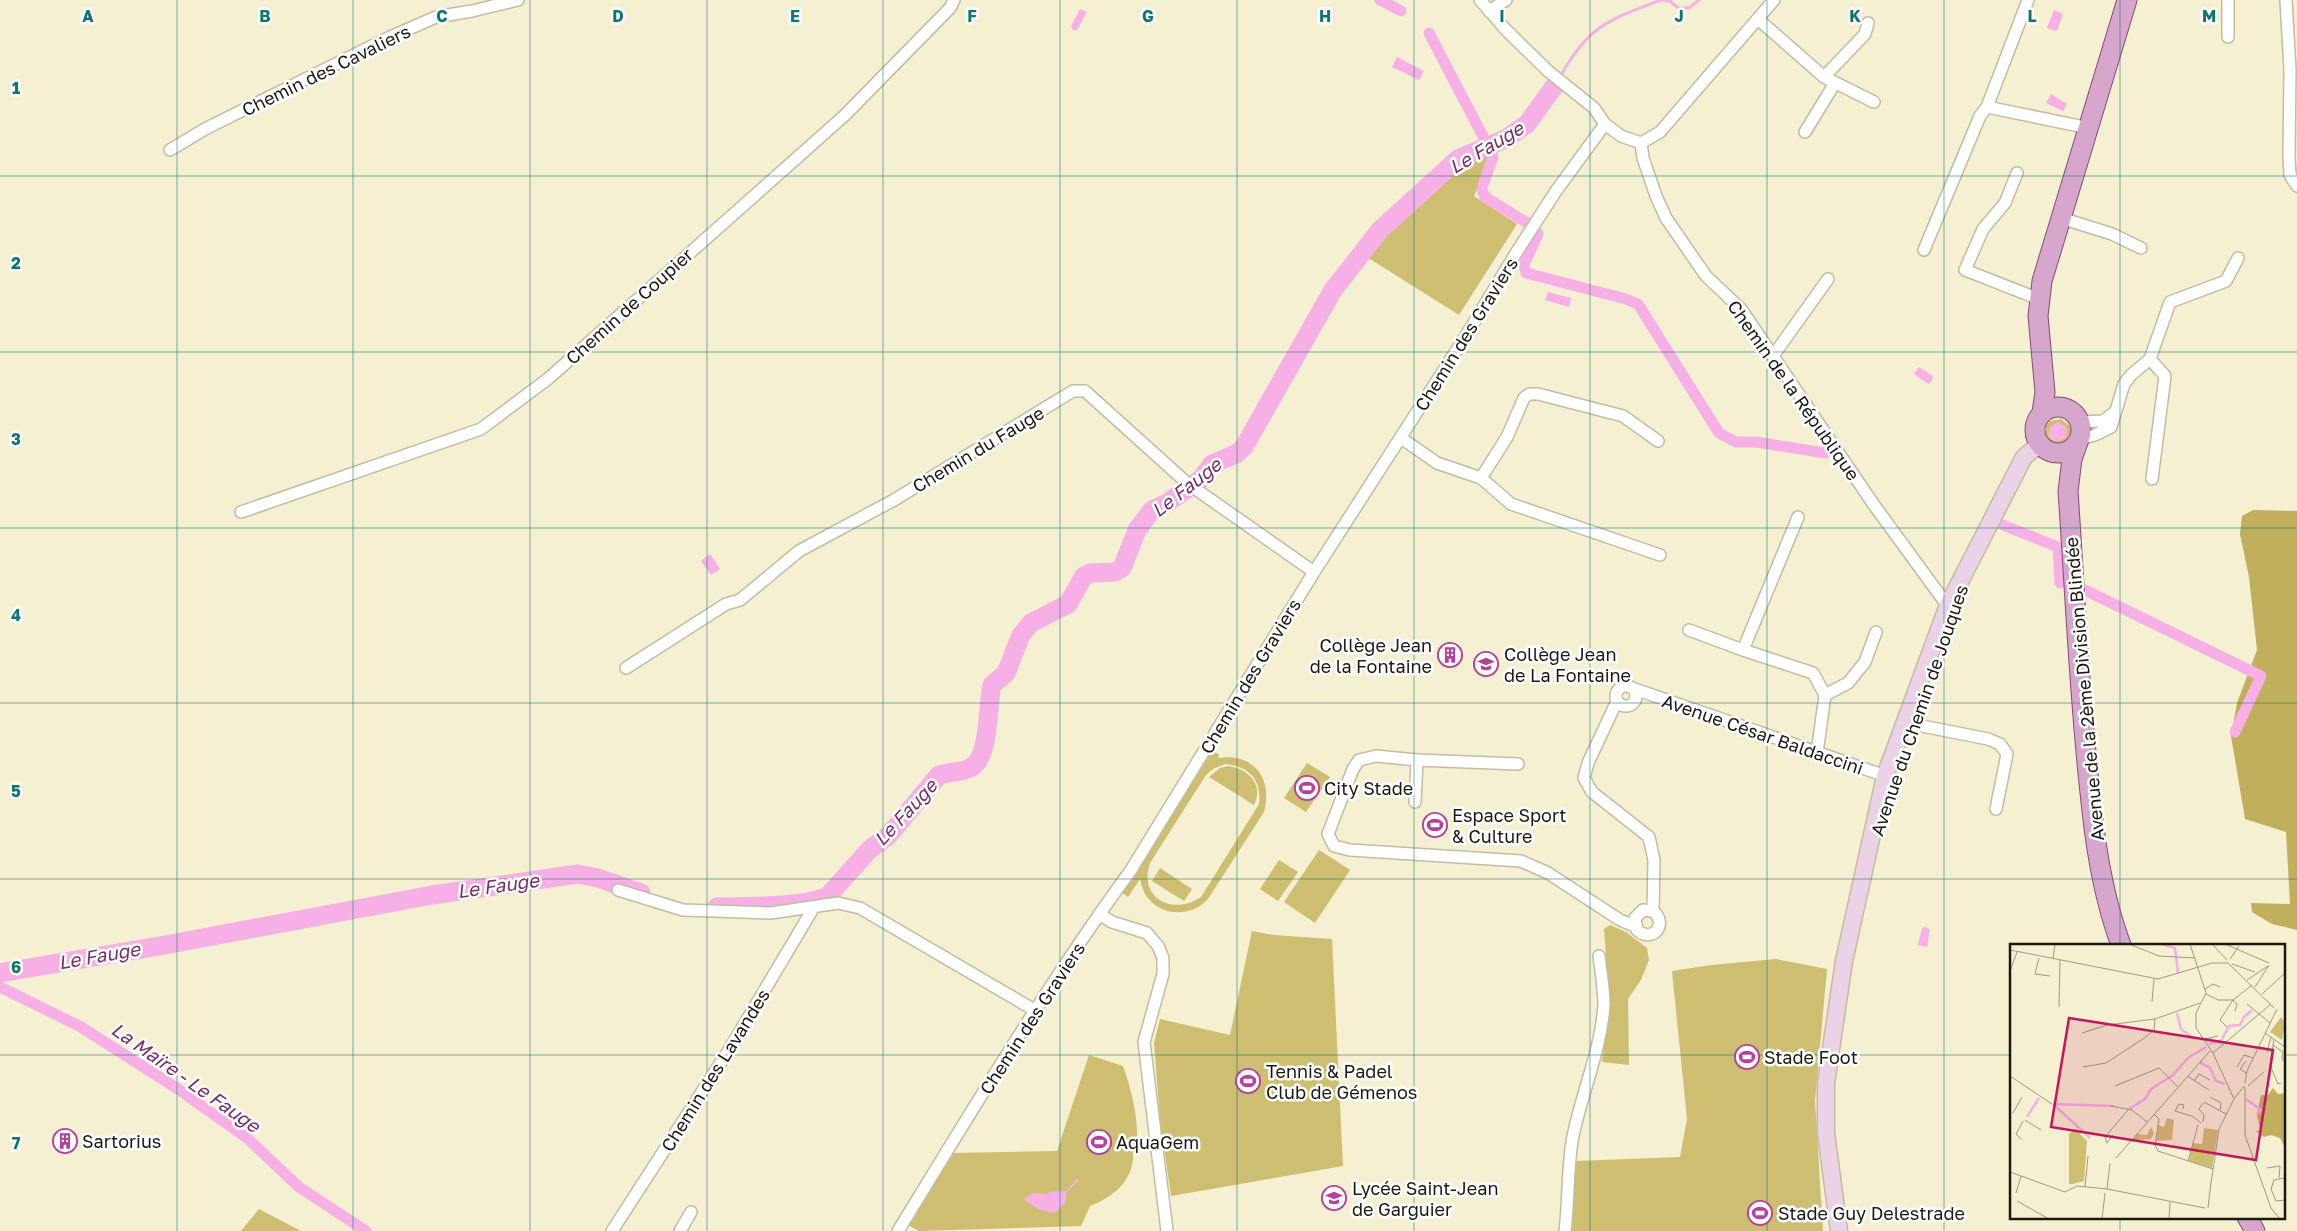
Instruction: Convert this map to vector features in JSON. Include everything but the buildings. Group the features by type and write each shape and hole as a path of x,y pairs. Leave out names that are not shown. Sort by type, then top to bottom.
{"main road":[{"path":"2068,491 2062,470 2036,438 2035,425 2045,403 2044,369 2038,316 2039,298 2127,0"},
{"path":"2044,369 2050,391 2065,408"},
{"path":"2042,413 2053,407 2072,411 2079,434 2072,459 2068,491"},
{"path":"2046,448 2067,451 2079,434"},
{"name":"Avenue du Chemin de Jouques","path":"1839,1231 1826,1133 1826,1083 1844,961 1862,876 1890,778 1950,608 1979,545 2024,457 2046,448"},
{"name":"Avenue de la 2ème Division Blindée","path":"2068,491 2089,784 2103,884 2121,944"},
{"name":"Avenue du Chemin de Jouques","path":"1890,778 1912,724 1950,608"},
{"path":"2248,1218 2255,1231"}],"street":[{"name":"Chemin des Cavaliers","path":"170,150 205,129 388,38 436,17 518,0"},
{"name":"Chemin de Coupier","path":"241,512 481,429 549,378 844,116 950,8 954,0"},
{"path":"1480,0 1548,71 1594,108 1605,124 1621,136 1641,143 1660,132 1774,0"},
{"path":"1489,11 1506,0"},
{"path":"1924,250 1980,116 1987,107 2028,0"},
{"path":"2228,0 2228,36"},
{"path":"2286,0 2290,70 2290,175 2297,186"},
{"path":"1758,19 1824,77 1874,102"},
{"path":"1824,77 1865,34 1868,23"},
{"path":"1805,132 1835,83"},
{"path":"1987,107 2089,128"},
{"name":"Chemin des Graviers","path":"898,1231 1036,1011 1099,914 1131,870 1314,572 1401,438 1551,198 1605,124"},
{"name":"Chemin de la République","path":"1641,143 1656,196 1666,218 1706,276 1741,309 1874,504 1950,608"},
{"path":"2017,173 2004,203 1983,229 1965,270 2039,298"},
{"path":"2062,218 2112,234 2141,248"},
{"path":"2079,434 2095,435 2110,427 2124,384 2131,375 2150,359 2170,302 2226,281 2238,258"},
{"path":"1773,356 1828,279"},
{"path":"2150,359 2165,376 2152,479"},
{"name":"Chemin du Fauge","path":"626,668 726,604 740,600 799,551 894,500 1074,391 1085,391 1191,485 1314,572"},
{"path":"1481,478 1507,437 1524,398 1529,394 1538,394 1623,416 1658,441"},
{"path":"2079,434 2115,412"},
{"path":"1401,438 1437,464 1481,478 1511,504 1660,555"},
{"path":"1742,650 1798,517"},
{"path":"1689,630 1742,650 1813,673 1825,695 1817,753"},
{"path":"1825,695 1848,683 1865,662 1876,632"},
{"name":"Avenue César Baldaccini","path":"1653,910 1654,860 1649,837 1592,792 1584,778 1588,764 1618,701 1625,706 1634,703 1637,696 1632,688 1890,778"},
{"path":"1912,724 1988,739 2000,744 2007,754 1996,809"},
{"path":"1518,764 1417,760 1376,756 1359,760 1353,769 1328,834 1334,846 1350,850 1521,861 1548,873 1620,920 1635,926 1643,934 1652,934 1657,930 1659,918 1653,910 1639,912 1635,918 1635,926"},
{"path":"1415,802 1417,760"},
{"path":"618,890 684,910 771,913 838,903 860,908 1036,1011"},
{"name":"Chemin des Lavandes","path":"612,1231 729,1050 814,907"},
{"path":"1099,914 1112,922 1148,933 1158,946 1163,958 1163,974 1144,1042 1167,1231"},
{"path":"1565,1231 1573,1137 1581,1103 1590,1078 1602,1019 1604,1002 1599,956"},
{"path":"680,1231 691,1212"}],"shaded area":[{"path":"1080,9 1087,12 1077,30 1073,30 1071,26"},
{"path":"2054,10 2063,14 2057,31 2047,28"},
{"path":"1397,57 1424,71 1419,80 1392,67"},
{"path":"2051,94 2067,104 2063,111 2046,103"},
{"path":"1487,150 1490,160 1474,196 1517,224 1459,315 1362,254 1388,223 1457,162"},
{"path":"1548,292 1571,298 1569,307 1545,300"},
{"path":"1919,367 1933,376 1932,381 1928,384 1914,374"},
{"path":"2061,419 2071,427 2071,436 2065,443 2053,444 2046,438 2046,426 2050,421","holes":["2058,423 2066,427 2066,436 2053,440 2049,435 2050,430"]},
{"path":"2058,423 2066,428 2067,432 2062,440 2058,441 2050,436 2049,432 2054,424"},
{"path":"2253,510 2297,511 2297,930 2272,924 2252,912 2251,903 2290,904 2286,832 2245,819 2231,736 2237,703 2257,650 2249,577 2240,534 2242,516"},
{"path":"710,554 720,569 711,575 701,561"},
{"path":"1213,750 1219,755 1218,758 1231,757 1242,760 1258,770 1266,789 1264,812 1208,899 1193,909 1175,912 1167,911 1151,902 1145,894 1140,879 1128,897 1122,893","holes":["1225,764 1247,771 1256,781 1259,804 1201,897 1180,905 1160,901 1153,895 1149,886 1150,863 1206,775 1213,769"]},
{"name":"City Stade","path":"1307,763 1330,777 1306,812 1284,798"},
{"path":"1228,766 1248,774 1253,779 1257,791 1254,805 1209,777 1220,768"},
{"path":"1319,850 1350,870 1315,923 1284,902"},
{"path":"1279,860 1298,872 1278,901 1260,889"},
{"path":"1160,868 1192,889 1184,901 1152,881"},
{"path":"1610,925 1626,932 1647,948 1649,960 1641,980 1628,999 1629,1065 1602,1062 1610,1006 1604,929"},
{"path":"1926,927 1930,930 1927,947 1918,945 1922,928"},
{"name":"Tennis & Padel Club de Gémenos","path":"1252,931 1274,935 1332,939 1343,1166 1171,1196 1160,1119 1154,1043 1160,1019 1230,1035"},
{"path":"1776,959 1827,969 1815,1101 1823,1231 1572,1231 1576,1161 1680,1157 1687,1119 1672,971"},
{"name":"AquaGem","path":"1089,1055 1123,1066 1135,1108 1137,1152 1133,1152 1133,1162 1127,1179 1107,1198 1090,1206 1081,1226 919,1231 906,1224 951,1153 1057,1151"},
{"path":"1077,1179 1079,1180 1067,1192 1065,1203 1055,1213 1040,1210 1023,1199 1033,1193 1048,1194 1049,1192 1066,1191"},
{"path":"259,1209 301,1231 241,1231"}],"waterway":[{"path":"1380,0 1401,11"},
{"name":"Le Fauge","path":"1661,0 1670,1 1678,8 1689,8 1699,0"},
{"name":"Le Fauge","path":"1560,77 1570,60 1590,35 1627,13 1661,0"},
{"path":"1429,33 1487,144"},
{"name":"Le Fauge","path":"717,907 786,905 827,897 870,849 889,835 938,776 968,769 975,764 981,756 987,732 992,685 1006,673 1021,635 1031,623 1068,604 1084,576 1090,573 1115,572 1122,568 1137,530 1152,510 1167,503 1201,479 1212,464 1236,454 1244,447 1333,290 1380,230 1458,159 1505,139 1527,124 1556,84"},
{"path":"1483,185 1493,157 1490,149"},
{"path":"1482,190 1485,197 1529,224"},
{"path":"1535,230 1538,234 1524,265 1526,273 1626,299 1638,304 1719,433 1736,442 1756,442 1825,453"},
{"path":"2003,525 2058,547 2060,583"},
{"path":"2085,590 2261,676 2235,732"},
{"name":"Le Fauge","path":"0,973 165,945 432,895 578,874 598,878 641,893"},
{"name":"La Maïre - Le Fauge","path":"0,987 81,1027 178,1089 247,1138 299,1187 366,1231"}],"place":[{"name":"Collège Jean de la Fontaine","path":"1450,655"},
{"name":"Collège Jean de La Fontaine","path":"1486,664"},
{"name":"City Stade","path":"1307,788"},
{"name":"Espace Sport & Culture","path":"1435,825"},
{"name":"Stade Foot","path":"1747,1057"},
{"name":"Tennis & Padel Club de Gémenos","path":"1248,1081"},
{"name":"Sartorius","path":"65,1141"},
{"name":"AquaGem","path":"1099,1142"},
{"name":"Lycée Saint-Jean de Garguier","path":"1334,1198"},
{"name":"Stade Guy Delestrade","path":"1760,1213"}]}
